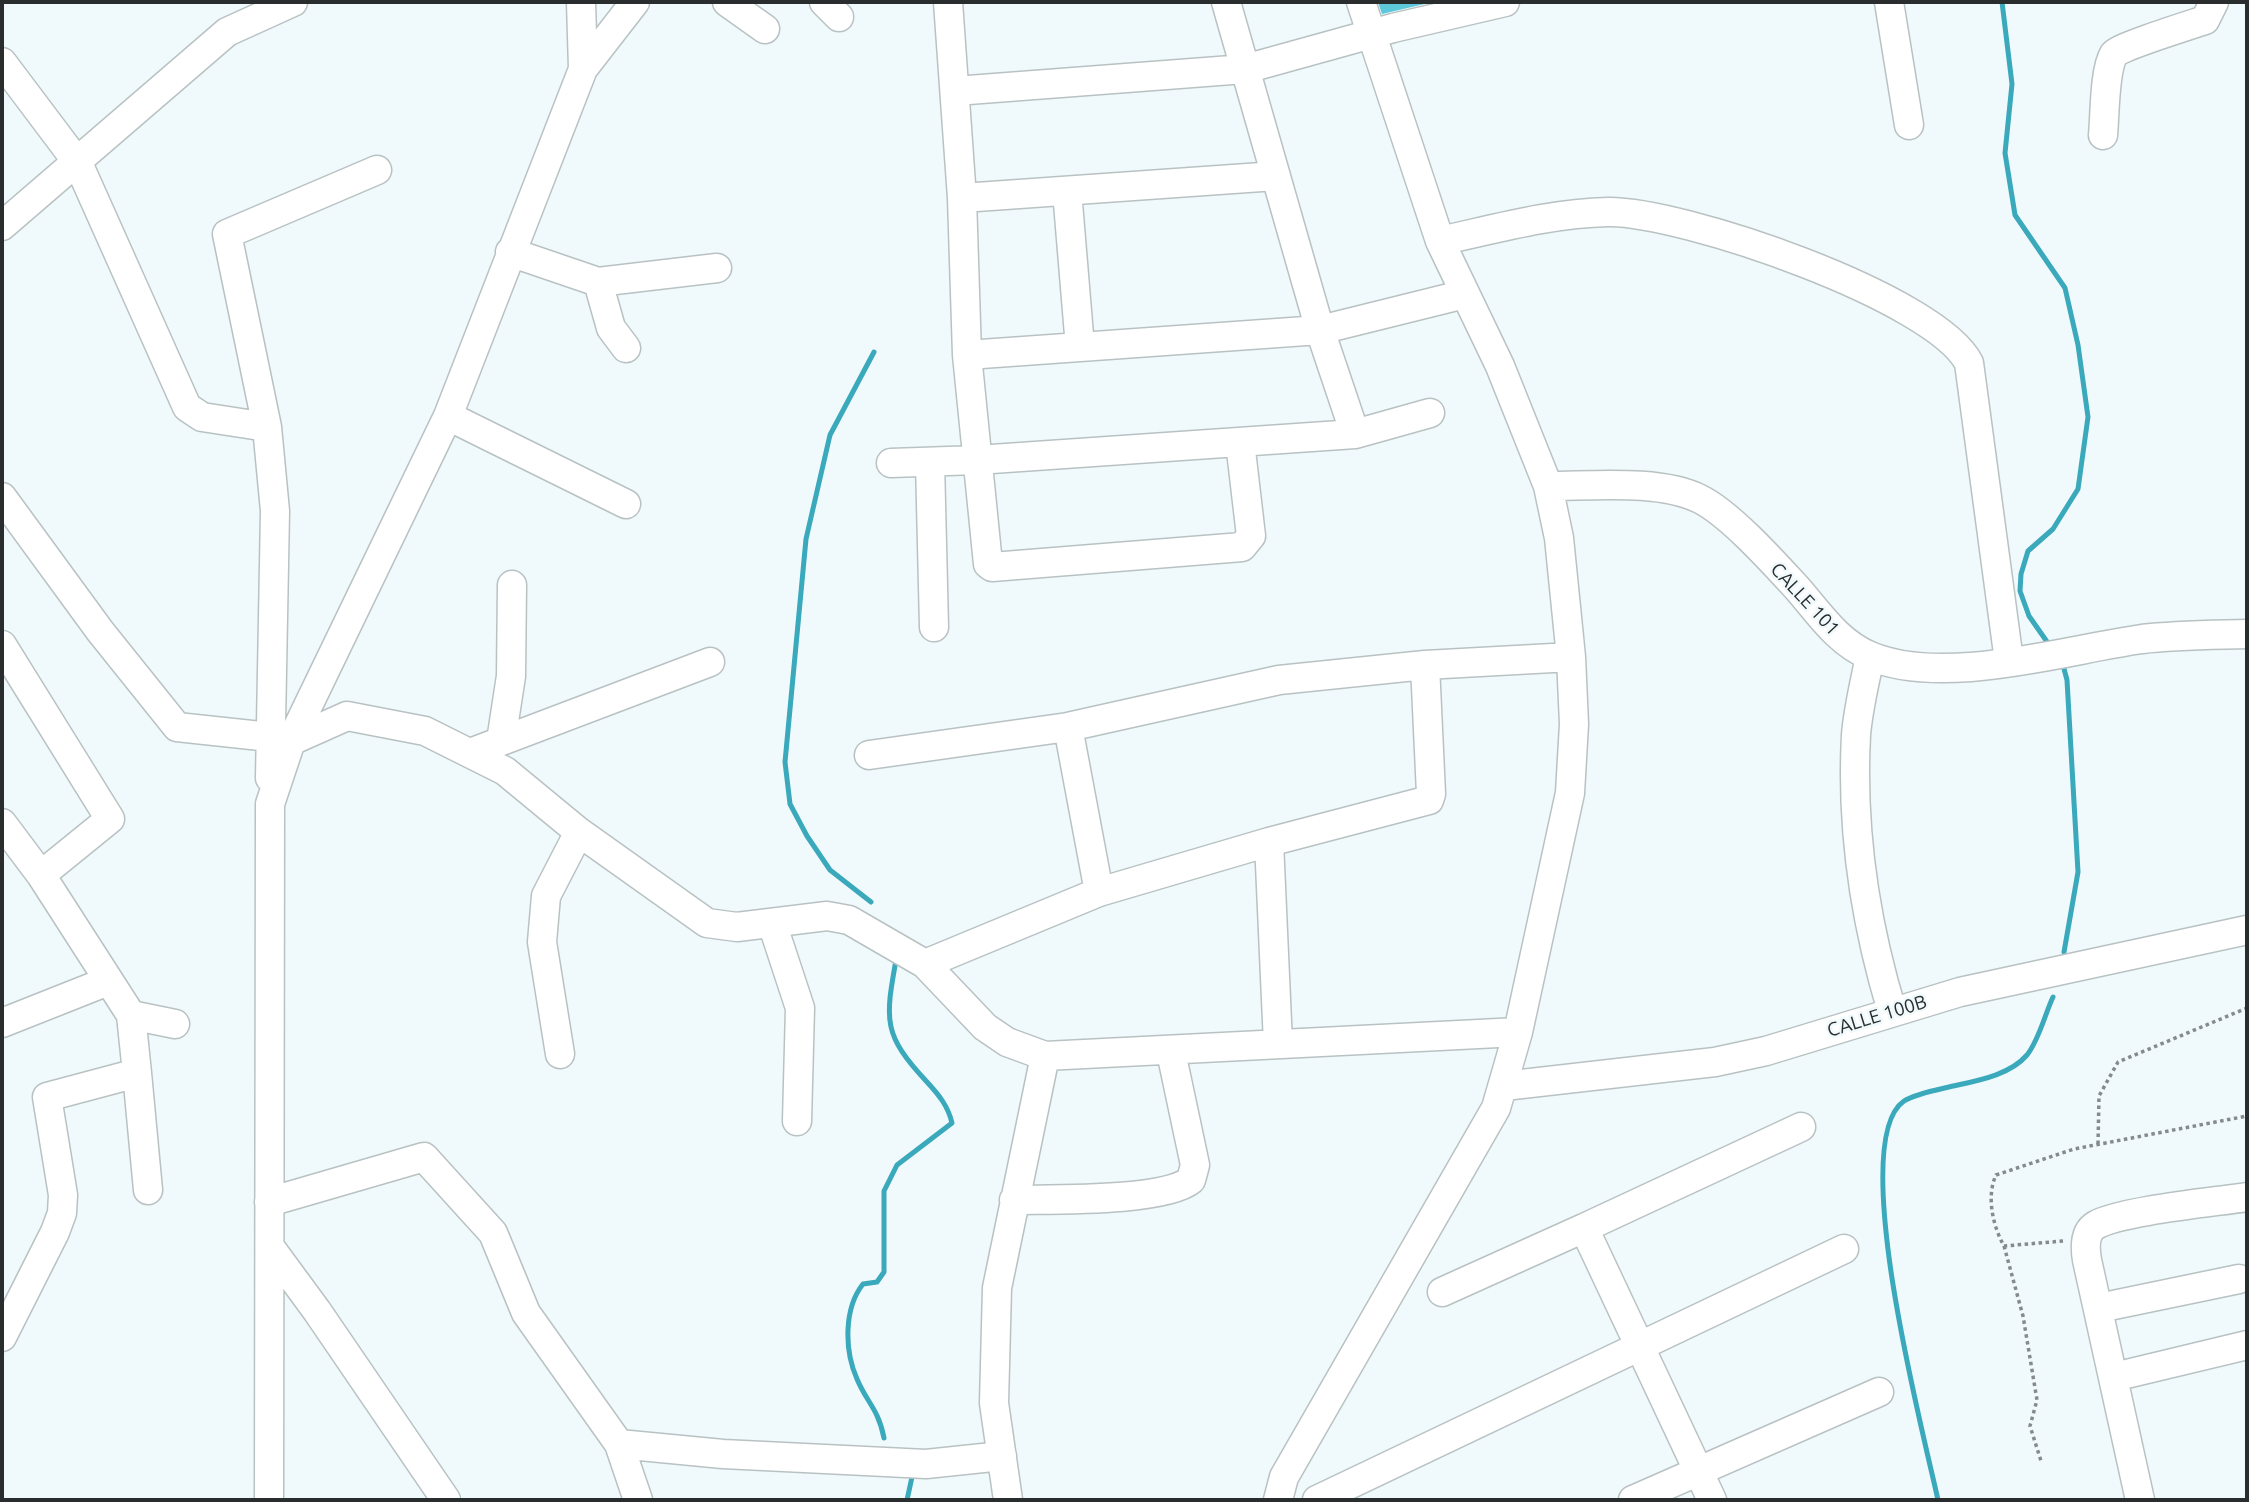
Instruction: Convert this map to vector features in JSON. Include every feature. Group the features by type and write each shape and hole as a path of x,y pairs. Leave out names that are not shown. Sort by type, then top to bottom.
{"street":[{"path":"2,226 227,32 293,2"},
{"path":"581,2 583,69"},
{"path":"281,739 448,416 583,69 635,2"},
{"path":"727,2 765,29"},
{"path":"947,2 962,198 967,355 985,560 992,567 1242,547 1251,536 1240,442"},
{"path":"1226,2 1320,330 1355,434"},
{"path":"1278,1500 1284,1477 1496,1108 1518,1032 1570,793 1574,724 1571,657 1559,538 1548,486 1500,366 1440,241 1361,2"},
{"path":"955,91 1245,69 1504,2"},
{"path":"1889,2 1909,125"},
{"path":"2103,135 2114,54 2124,46 2161,37 2205,20 2214,2"},
{"path":"2,62 78,163 187,407 202,416 267,427"},
{"path":"269,1500 270,804 281,739 275,511 267,427 227,234 377,170"},
{"path":"962,198 1276,176"},
{"path":"1067,191 1080,347"},
{"path":"1440,241 1512,225 1610,212 1686,225 1800,259 1861,286 1948,337 1962,348 1969,363 2009,661"},
{"path":"510,252 598,282 717,268"},
{"path":"598,282 611,328 625,348"},
{"path":"967,355 1320,330 1465,294"},
{"path":"891,463 977,460 1355,434 1430,413"},
{"path":"448,416 626,504"},
{"path":"930,462 934,626"},
{"name":"CALLE 101","path":"1548,486 1645,487 1674,490 1698,498 1717,509 1796,587 1833,631 1870,656 1922,667 1956,667 2144,639 2247,634"},
{"path":"2,497 100,631 177,727 281,739 347,716 425,731 505,771 579,832 708,923 737,927 828,916 849,920 925,964 985,1027 1007,1042 1045,1056 1171,1052 1518,1032"},
{"path":"501,741 511,676 512,585"},
{"path":"2,645 110,819 41,875"},
{"path":"1870,656 1856,734 1859,864 1876,957 1892,1011"},
{"path":"869,755 1068,727 1279,680 1425,666 1571,657"},
{"path":"470,753 710,662"},
{"path":"925,964 1099,892 1269,842 1429,800 1431,794 1425,666"},
{"path":"1068,727 1099,892"},
{"path":"2,823 41,875 131,1014 148,1190"},
{"path":"561,1054 542,942 546,896 579,832"},
{"path":"1269,842 1278,1044"},
{"path":"772,923 800,1008 797,1121"},
{"name":"CALLE 100B","path":"1504,1086 1715,1062 1766,1051 1960,992 2247,930"},
{"path":"2,1023 108,981"},
{"path":"131,1014 175,1024"},
{"path":"1014,1200 1111,1197 1174,1188 1191,1180 1195,1166 1171,1052"},
{"path":"1008,1500 993,1403 997,1288 1045,1056"},
{"path":"2,1337 12,1287 55,1232 62,1213 63,1195 47,1097 137,1073"},
{"path":"1442,1292 1801,1127"},
{"path":"270,1202 424,1157 493,1233 526,1313 619,1444 638,1500"},
{"path":"2140,1500 2087,1260 2086,1240 2096,1225 2124,1217 2247,1197"},
{"path":"1584,1228 1712,1500"},
{"path":"270,1248 317,1311 446,1500"},
{"path":"1317,1500 1844,1249"},
{"path":"2099,1308 2239,1279"},
{"path":"2114,1377 2247,1345"},
{"path":"1633,1500 1879,1392"},
{"path":"619,1444 723,1454 926,1464 1003,1456"}],"path":[{"path":"2098,1144 2099,1096 2118,1062 2247,1008"},
{"path":"2041,1461 2030,1426 2037,1400 2025,1328 2004,1246 1997,1234 1991,1202 1996,1175 2074,1149 2247,1116"},
{"path":"2004,1246 2086,1240"}],"building":[{"path":"1378,2 1433,2 1382,14"}],"waterway":[{"path":"2002,2 2012,84 2005,153 2015,215 2065,288 2078,345 2088,417 2078,489 2053,529 2028,551 2021,574 2020,591 2029,616 2050,646"},
{"path":"871,902 830,870 807,836 790,804 785,762 806,539 830,435 874,352"},
{"path":"2063,665 2067,680 2078,872 2064,952"},
{"path":"884,1438 879,1420 853,1368 848,1343 849,1317 863,1284 877,1282 884,1272 884,1191 897,1165 952,1123 942,1101 902,1052 895,1039 889,1013 896,960"},
{"path":"1938,1500 1894,1291 1886,1228 1883,1171 1888,1127 1904,1101 1926,1092 1991,1077 2020,1062 2035,1042 2053,997"},
{"path":"907,1500 912,1477"}]}
